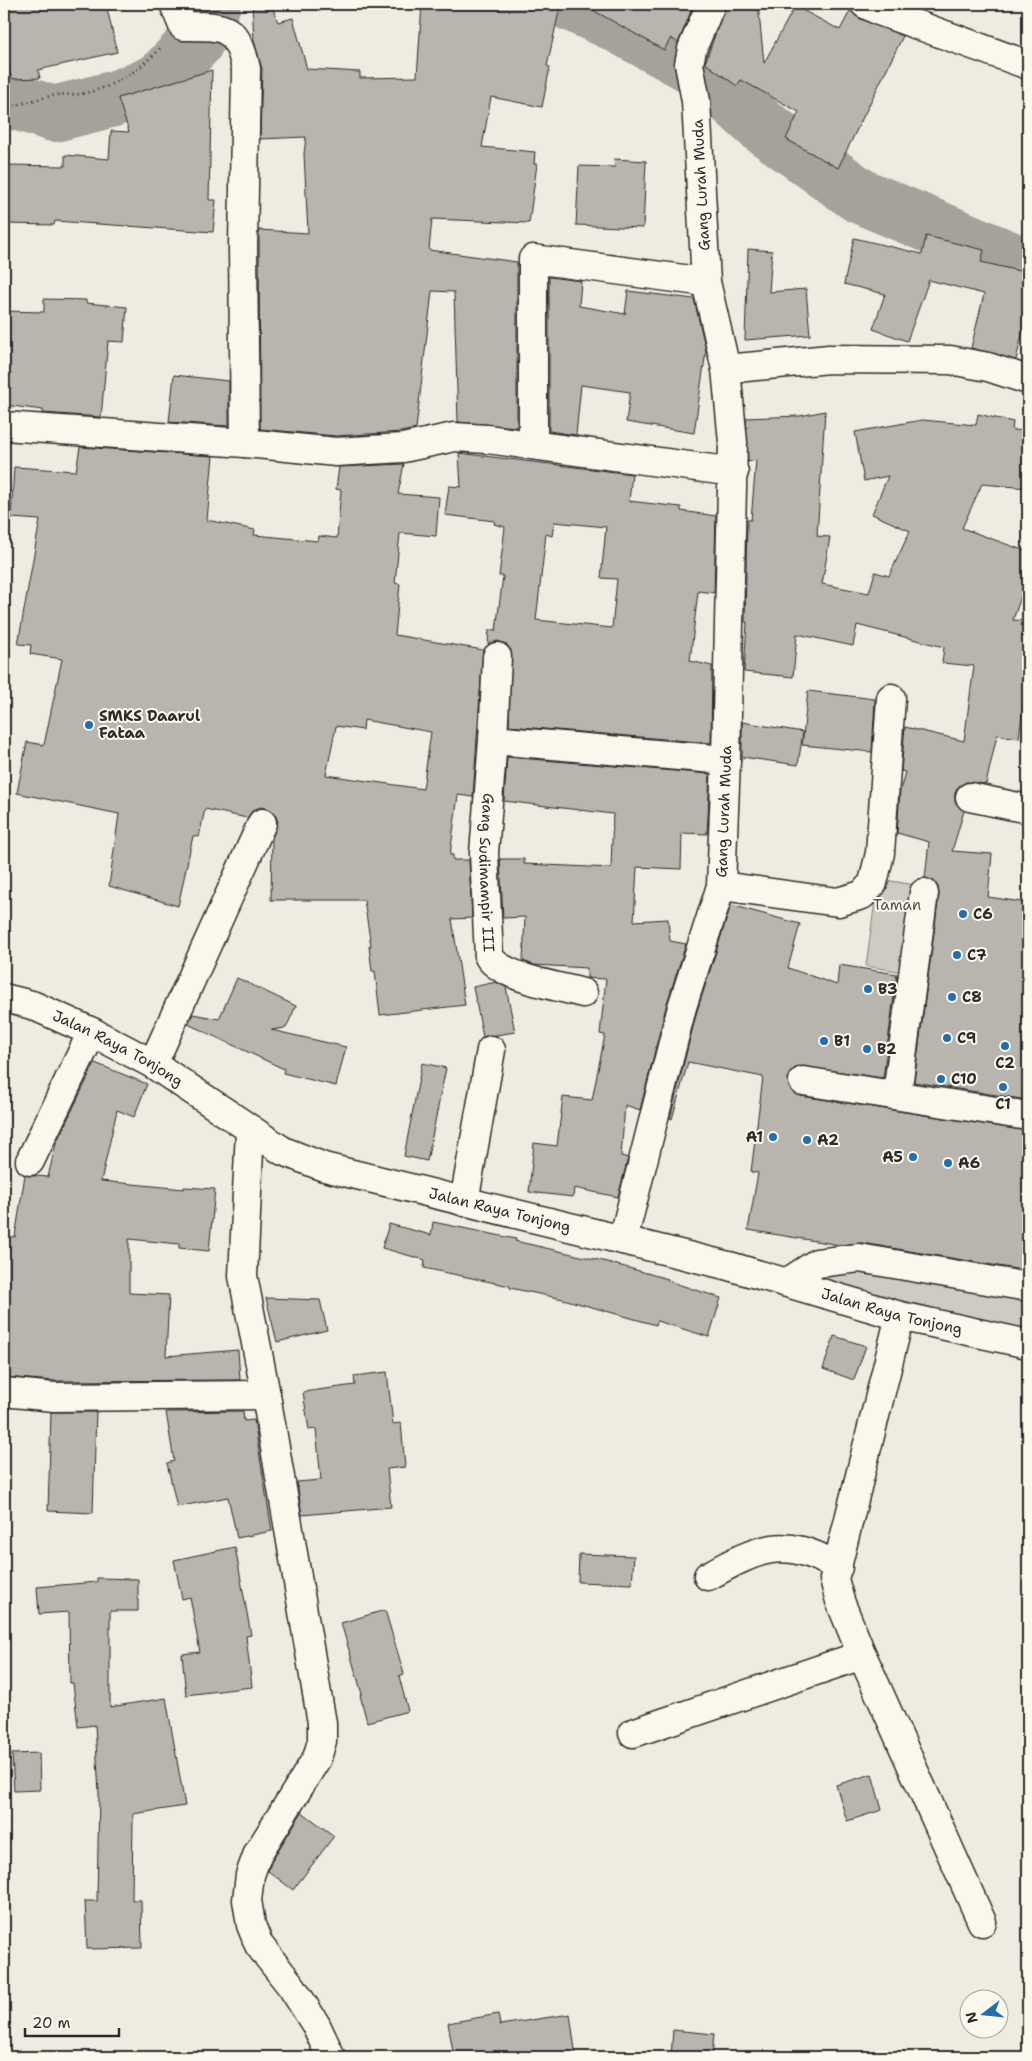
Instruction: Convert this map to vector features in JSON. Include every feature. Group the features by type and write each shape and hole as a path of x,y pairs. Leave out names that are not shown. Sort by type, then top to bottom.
{"street":[{"name":"Gang Lurah Muda","path":"623,1240 682,1007 721,886 734,472 726,369 706,282 696,101 689,64 692,49 710,4"},
{"path":"865,4 879,11 1028,65"},
{"path":"182,19 219,26 233,35 243,53 246,69 242,247 245,443"},
{"path":"533,444 534,259 706,282"},
{"path":"726,369 829,359 950,360 988,367 1028,380"},
{"path":"4,426 245,443 336,452 404,448 454,438 533,444 734,472"},
{"name":"Gang Sudimampir III","path":"497,658 484,853 489,957 494,965 525,978 582,993"},
{"path":"721,886 838,902 862,895 872,883 880,854 891,698"},
{"path":"493,740 726,760"},
{"path":"970,797 1028,809"},
{"path":"153,1064 262,823"},
{"path":"897,1094 924,893"},
{"name":"Jalan Raya Tonjong","path":"4,998 32,1005 92,1032 153,1064 283,1151 324,1167 788,1282 900,1316 1028,1344"},
{"path":"30,1161 92,1032"},
{"path":"464,1202 491,1050"},
{"path":"802,1081 897,1094 1028,1116"},
{"path":"250,1130 243,1276 266,1395 322,1723 322,1741 317,1758 258,1853 250,1875 247,1900 251,1925 259,1944 292,1987 316,2025 331,2057"},
{"path":"788,1282 817,1263 859,1258 1028,1287"},
{"path":"900,1316 834,1579 836,1590 862,1655 982,1922"},
{"path":"4,1392 54,1397 266,1395"},
{"path":"708,1576 747,1555 779,1547 799,1549 818,1555 838,1567"},
{"path":"633,1733 862,1655"}],"path":[{"path":"4,107 23,105 55,96 79,94 112,84 138,71 182,19"}],"green space":[{"name":"Taman","path":"878,879 922,886 909,973 866,966"},
{"path":"817,1263 1028,1287 1028,1344 788,1282"}],"building":[{"path":"4,4 106,4 117,52 38,70 40,78 13,79 4,63"},
{"path":"252,4 271,4 278,22 293,18 307,69 360,72 360,78 417,77 422,4 544,4 560,7 547,66 550,67 542,107 491,97 482,147 535,152 534,164 537,164 529,223 432,219 429,250 517,262 517,427 458,422 454,292 432,291 416,429 401,432 336,436 260,429 259,230 308,233 304,154 306,137 260,139 262,69 254,41"},
{"path":"582,4 694,4 678,43 671,38 664,50"},
{"path":"726,4 758,4 764,63 795,6 840,30 851,9 858,18 903,36 838,168 786,139 799,112 741,80 737,86 705,63"},
{"path":"212,70 209,200 216,200 213,232 55,221 54,225 4,224 4,165 65,166 65,155 109,159 111,131 129,132 118,98"},
{"path":"614,159 646,161 643,228 576,225 579,166 615,167"},
{"path":"926,236 984,250 981,262 1028,273 1028,309 1016,360 971,348 984,294 929,280 907,341 873,329 885,294 844,284 854,238 922,254"},
{"path":"748,249 772,251 769,292 806,289 810,335 745,340"},
{"path":"549,277 581,281 579,306 625,314 628,291 694,299 706,351 694,433 626,422 630,392 581,385 576,435 549,431"},
{"path":"44,299 86,300 86,303 127,307 124,342 108,341 101,417 43,413 43,410 4,405 4,311 44,312"},
{"path":"174,375 229,381 229,426 169,422"},
{"path":"825,411 817,536 830,537 822,584 869,593 875,572 889,576 910,531 872,514 888,476 864,481 855,432 922,420 976,425 978,414 1013,422 1012,430 1028,431 1028,488 982,484 962,528 1028,552 1028,575 1013,620 1028,621 1028,671 1019,738 997,735 986,784 966,782 959,786 955,793 955,802 964,811 952,851 992,854 988,897 1028,903 1028,1100 914,1082 939,895 938,887 934,881 925,878 929,842 897,833 900,791 905,772 901,771 905,727 964,741 974,666 942,663 944,647 857,625 853,646 797,634 793,677 744,672 747,622 745,622 747,520 751,520 756,460 748,462 746,418 800,416"},
{"path":"80,447 213,456 207,520 255,530 254,535 318,541 319,536 337,538 341,490 336,489 339,467 404,464 398,494 439,497 436,536 400,533 395,583 400,584 395,635 483,650 473,797 458,795 450,855 453,855 453,860 469,860 472,918 452,919 465,1005 380,1015 375,971 372,971 369,946 371,946 364,900 271,900 272,838 278,822 275,814 269,809 261,807 253,810 247,818 205,809 199,837 193,836 178,906 109,886 119,814 17,793 27,742 44,745 62,659 30,654 31,645 18,644 40,520 11,518 14,467 76,471","holes":["364,720 431,732 423,789 326,775 336,726 363,730"]},
{"path":"459,453 632,474 629,501 681,507 681,511 716,516 714,593 698,591 690,661 712,666 711,743 509,726 511,650 506,644 498,641 488,644 489,630 496,630 503,576 499,576 505,527 494,524 495,521 445,515 449,486 461,487","holes":["554,522 606,527 601,578 617,579 612,628 536,620 546,534 552,536"]},
{"path":"808,691 875,699 872,752 802,745"},
{"path":"742,722 803,732 798,765 742,757"},
{"path":"507,757 710,774 707,834 682,833 681,869 637,867 634,921 668,919 670,941 686,944 667,1003 640,1110 625,1105 621,1156 628,1158 618,1197 574,1188 573,1197 529,1192 534,1143 557,1146 563,1097 592,1100 605,1035 600,1034 606,979 587,978 587,968 534,965 523,961 525,917 503,918 500,859 524,859 524,864 611,868 613,814 504,801"},
{"path":"731,905 800,924 788,968 837,985 839,965 897,974 883,1078 798,1066 791,1072 788,1079 789,1087 794,1093 801,1096 1028,1131 1028,1271 862,1243 840,1245 748,1230 758,1173 751,1172 763,1077 688,1062 672,1119 670,1118 697,1011"},
{"path":"237,978 296,1006 286,1028 271,1030 346,1047 336,1086 283,1073 284,1069 188,1024 193,1014 219,1019"},
{"path":"496,982 506,987 515,1032 483,1037 473,987"},
{"path":"95,1063 147,1084 134,1117 117,1110 101,1181 184,1189 184,1187 215,1189 209,1251 179,1248 179,1244 129,1239 129,1293 169,1295 166,1356 238,1350 240,1380 55,1381 4,1377 4,1236 15,1237 25,1175 48,1177 56,1143"},
{"path":"422,1063 446,1068 427,1161 404,1156"},
{"path":"433,1222 516,1239 515,1241 607,1262 668,1279 668,1281 721,1298 709,1337 657,1321 656,1325 563,1299 424,1268 425,1260 382,1248 389,1224 431,1235"},
{"path":"266,1298 320,1300 327,1330 277,1342"},
{"path":"834,1336 866,1346 854,1380 823,1369"},
{"path":"387,1372 393,1424 401,1423 405,1467 387,1469 391,1507 302,1515 297,1482 321,1480 316,1429 309,1430 303,1392 355,1385 354,1376"},
{"path":"243,1411 244,1421 254,1420 272,1531 237,1538 228,1497 177,1507 167,1463 174,1461 166,1412"},
{"path":"51,1412 96,1412 93,1513 48,1511"},
{"path":"235,1547 251,1635 246,1636 252,1687 186,1695 182,1654 200,1652 190,1597 182,1599 174,1560"},
{"path":"579,1554 634,1556 632,1584 578,1582"},
{"path":"97,1578 138,1579 138,1611 110,1611 110,1707 166,1698 185,1806 133,1814 132,1900 141,1900 142,1948 87,1949 85,1901 97,1901 99,1793 95,1725 78,1727 73,1683 70,1683 69,1612 39,1614 37,1587 97,1582"},
{"path":"385,1610 404,1674 399,1676 408,1711 367,1722 360,1695 362,1694 341,1623"},
{"path":"39,1753 40,1790 14,1791 12,1754"},
{"path":"872,1774 882,1810 847,1821 836,1785"},
{"path":"302,1812 334,1836 293,1890 268,1871 272,1860"},
{"path":"498,2014 500,2025 570,2014 576,2057 454,2057 448,2023"},
{"path":"673,2030 714,2034 712,2057 671,2057"}],"waterway":[{"path":"4,101 10,100 54,114 113,99 143,88 161,79 196,42 207,10 213,4"},
{"path":"572,4 614,23 689,64 715,83 761,125 860,196 1012,260 1028,264"}],"place":[{"name":"SMKS Daarul Fataa","path":"89,725"},
{"name":"C6","path":"963,914"},
{"name":"C7","path":"957,955"},
{"name":"B3","path":"868,989"},
{"name":"C8","path":"952,997"},
{"name":"C9","path":"947,1038"},
{"name":"B1","path":"824,1041"},
{"name":"C2","path":"1005,1046"},
{"name":"B2","path":"867,1049"},
{"name":"C10","path":"941,1079"},
{"name":"C1","path":"1003,1087"},
{"name":"A1","path":"773,1137"},
{"name":"A2","path":"807,1140"},
{"name":"A5","path":"913,1157"},
{"name":"A6","path":"948,1163"}]}
